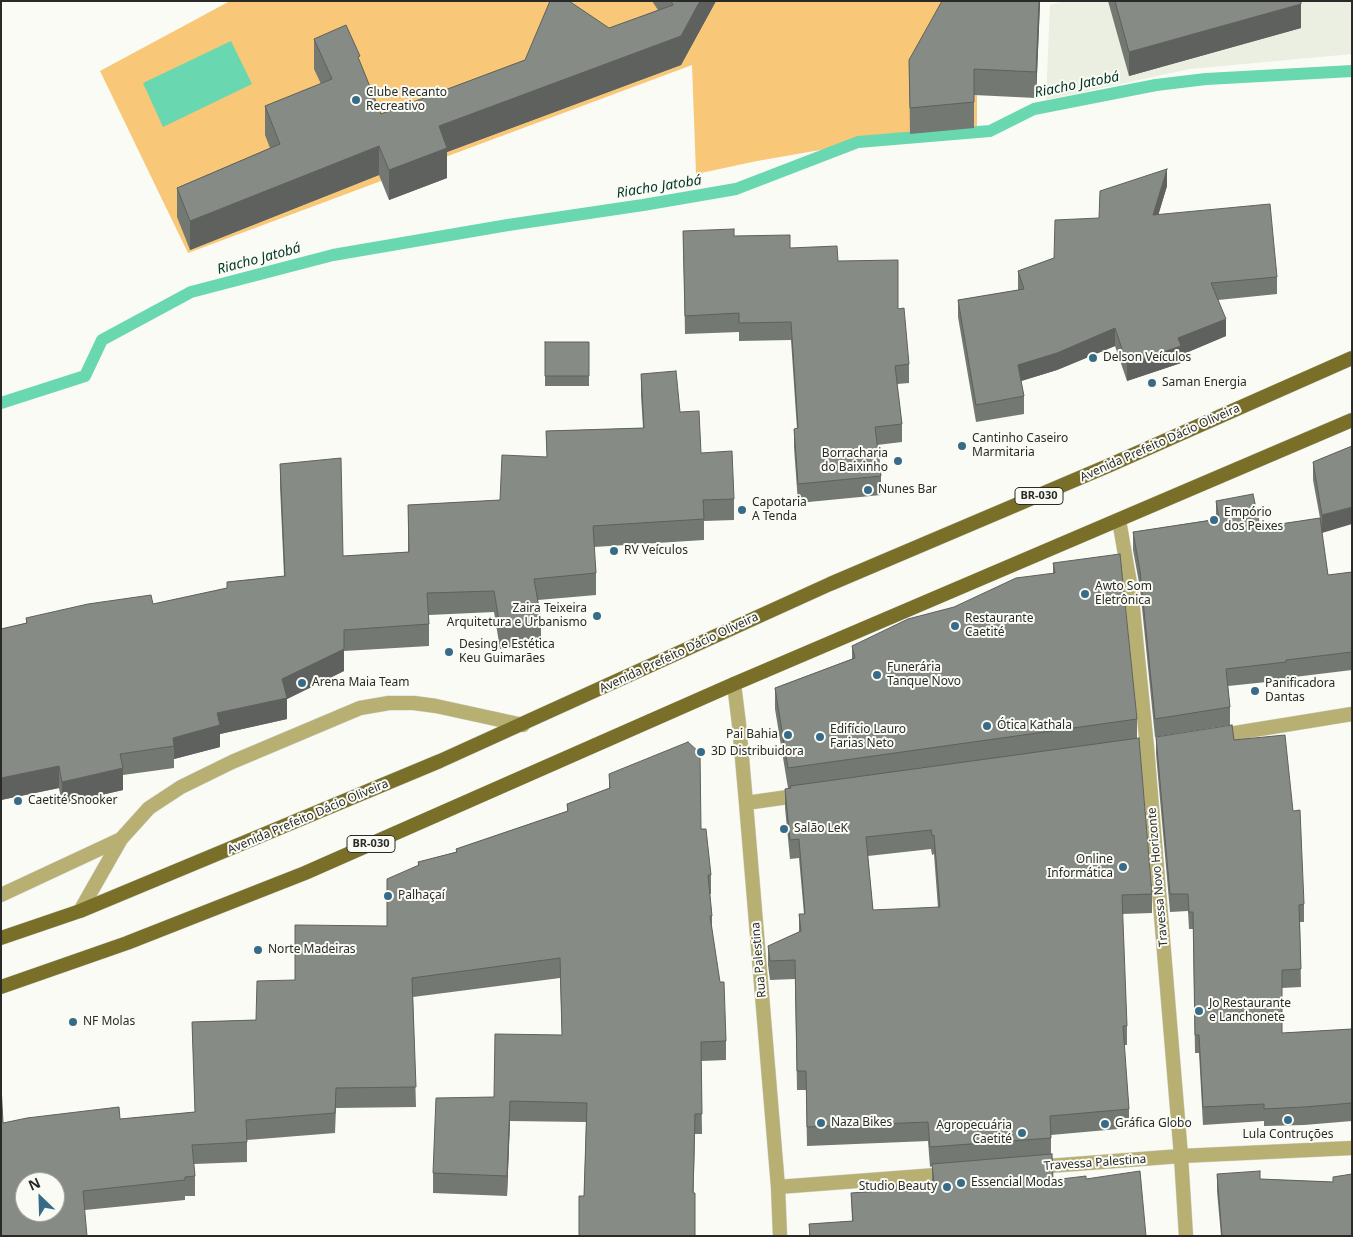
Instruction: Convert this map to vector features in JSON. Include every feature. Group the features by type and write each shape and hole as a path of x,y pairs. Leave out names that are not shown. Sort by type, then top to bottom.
{"main road":[{"name":"Avenida Prefeito Dácio Oliveira","path":"1,938 80,911 242,845 523,725 830,584 1110,465 1352,358"},
{"name":"BR-030","path":"1,987 127,943 305,873 734,684 1352,420"}],"street":[{"name":"Travessa Novo Horizonte","path":"1119,520 1131,589 1147,747 1186,1236"},
{"name":"Rua Palestina","path":"734,684 746,803 778,1187 780,1236"},
{"path":"80,911 121,839 150,808 181,787 232,762 360,708 389,703 414,703 523,725"},
{"path":"1206,738 1352,714"},
{"path":"746,803 814,794"},
{"path":"1,895 121,839"},
{"name":"Travessa Palestina","path":"1024,1168 1181,1156 1352,1148"},
{"path":"778,1187 965,1173"}],"shaded area":[{"name":"Clube Recanto Recreativo","path":"230,1 997,1 977,44 977,129 906,135 757,161 696,174 692,65 188,253 100,71"},
{"path":"1064,1 1352,1 1352,54 1190,69 1046,100 1050,5"},
{"path":"231,41 252,84 163,127 143,83"}],"building":[{"path":"550,1 569,1 609,28 673,5 671,1 700,1 681,36 439,126 447,148 389,170 379,146 190,221 177,188 280,144 265,106 332,79 314,39 346,25 360,56 358,57 381,114 525,60"},
{"path":"942,1 1039,1 1036,72 974,69 974,102 910,108 909,60"},
{"path":"1115,1 1301,1 1301,4 1129,52"},
{"path":"1167,169 1153,215 1270,204 1277,277 1211,283 1226,319 1178,338 1181,346 1127,364 1115,328 1057,353 1018,365 1024,396 976,405 958,300 1024,289 1018,271 1054,258 1055,220 1099,218 1100,191"},
{"path":"734,229 734,236 790,235 790,248 837,246 838,261 898,260 898,309 904,308 909,364 895,366 902,424 875,427 881,476 798,484 794,429 798,428 791,322 739,323 739,313 685,316 683,231"},
{"path":"545,342 589,342 589,376 545,376"},
{"path":"676,371 680,412 699,411 701,453 732,451 734,499 703,500 704,519 593,526 596,573 534,579 541,620 500,627 494,591 427,593 429,624 344,630 344,649 282,679 287,698 217,713 220,725 173,738 174,746 120,754 123,768 62,782 59,766 1,778 1,629 27,623 26,618 88,604 151,595 153,604 227,588 227,582 285,576 280,464 341,458 343,556 409,552 408,505 500,500 502,455 547,457 546,431 644,428 641,374"},
{"path":"1352,446 1352,507 1322,515 1313,462"},
{"path":"1253,494 1260,527 1320,518 1328,575 1352,572 1352,652 1226,669 1230,707 1155,719 1140,571 1133,532 1219,519 1216,501"},
{"path":"1120,554 1137,719 788,768 775,688 855,658 852,646 908,619 954,607 1016,578 1055,573 1053,563"},
{"path":"1232,725 1234,740 1285,735 1293,811 1300,810 1304,904 1299,905 1301,969 1282,970 1282,1033 1352,1029 1352,1103 1264,1109 1264,1104 1203,1107 1199,1035 1195,1035 1193,912 1189,912 1188,894 1170,894 1156,737"},
{"path":"1139,738 1152,894 1122,895 1127,1026 1123,1026 1129,1109 1050,1116 1051,1138 930,1147 928,1122 807,1127 806,1071 797,1071 795,960 770,961 768,946 801,931 799,914 805,914 799,839 790,840 785,789 791,788 790,786","holes":["931,830 932,836 934,835 940,907 873,910 866,837"]},
{"path":"688,742 700,753 701,829 706,829 711,875 708,875 712,916 710,916 720,982 724,982 726,1041 701,1042 702,1114 695,1114 693,1193 695,1193 695,1236 579,1236 579,1196 584,1196 587,1103 510,1101 507,1176 433,1173 436,1098 494,1097 495,1034 562,1035 560,958 412,978 416,1087 336,1088 335,1113 246,1120 247,1142 192,1145 195,1176 185,1177 185,1180 83,1191 87,1236 1,1236 1,1085 3,1123 27,1118 119,1107 120,1119 195,1112 192,1022 256,1020 257,981 295,980 295,925 387,926 387,879 419,865 418,862 457,852 456,849 568,811 567,804 610,788 609,774"},
{"path":"1052,1154 1053,1180 1086,1176 1086,1179 1140,1171 1146,1236 810,1236 809,1224 853,1221 851,1193 896,1190 896,1185 934,1183 932,1164"},
{"path":"1260,1171 1260,1179 1333,1182 1333,1177 1352,1174 1352,1236 1222,1236 1217,1174"}],"waterway":[{"name":"Riacho Jatobá","path":"1,403 85,376 102,340 191,292 333,255 736,189 858,142 990,131 1034,109 1156,85 1206,79 1352,71"}],"place":[{"name":"Clube Recanto Recreativo","path":"356,100"},
{"name":"Delson Veículos","path":"1093,358"},
{"name":"Saman Energia","path":"1152,383"},
{"name":"Cantinho Caseiro Marmitaria","path":"962,446"},
{"name":"Borracharia do Baixinho","path":"898,461"},
{"name":"Nunes Bar","path":"868,490"},
{"name":"Capotaria A Tenda","path":"742,510"},
{"name":"Empório dos Peixes","path":"1214,520"},
{"name":"RV Veículos","path":"614,551"},
{"name":"Awto Som Eletrônica","path":"1085,594"},
{"name":"Zaira Teixeira Arquitetura e Urbanismo","path":"597,616"},
{"name":"Restaurante Caetité","path":"955,626"},
{"name":"Desing e Estética Keu Guimarães","path":"449,652"},
{"name":"Funerária Tanque Novo","path":"877,675"},
{"name":"Arena Maia Team","path":"302,683"},
{"name":"Panificadora Dantas","path":"1255,691"},
{"name":"Ótica Kathala","path":"987,726"},
{"name":"Pai Bahia","path":"788,735"},
{"name":"Edifício Lauro Farias Neto","path":"820,737"},
{"name":"3D Distribuidora","path":"701,752"},
{"name":"Caetité Snooker","path":"18,801"},
{"name":"Salão LeK","path":"784,829"},
{"name":"Online Informática","path":"1123,867"},
{"name":"Palhaçaí","path":"388,896"},
{"name":"Norte Madeiras","path":"258,950"},
{"name":"Jo Restaurante e Lanchonete","path":"1199,1011"},
{"name":"NF Molas","path":"73,1022"},
{"name":"Lula Contruções","path":"1288,1120"},
{"name":"Naza Bikes","path":"821,1123"},
{"name":"Gráfica Globo","path":"1105,1124"},
{"name":"Agropecuária Caetité","path":"1022,1133"},
{"name":"Essencial Modas","path":"961,1183"},
{"name":"Studio Beauty","path":"947,1187"}]}
